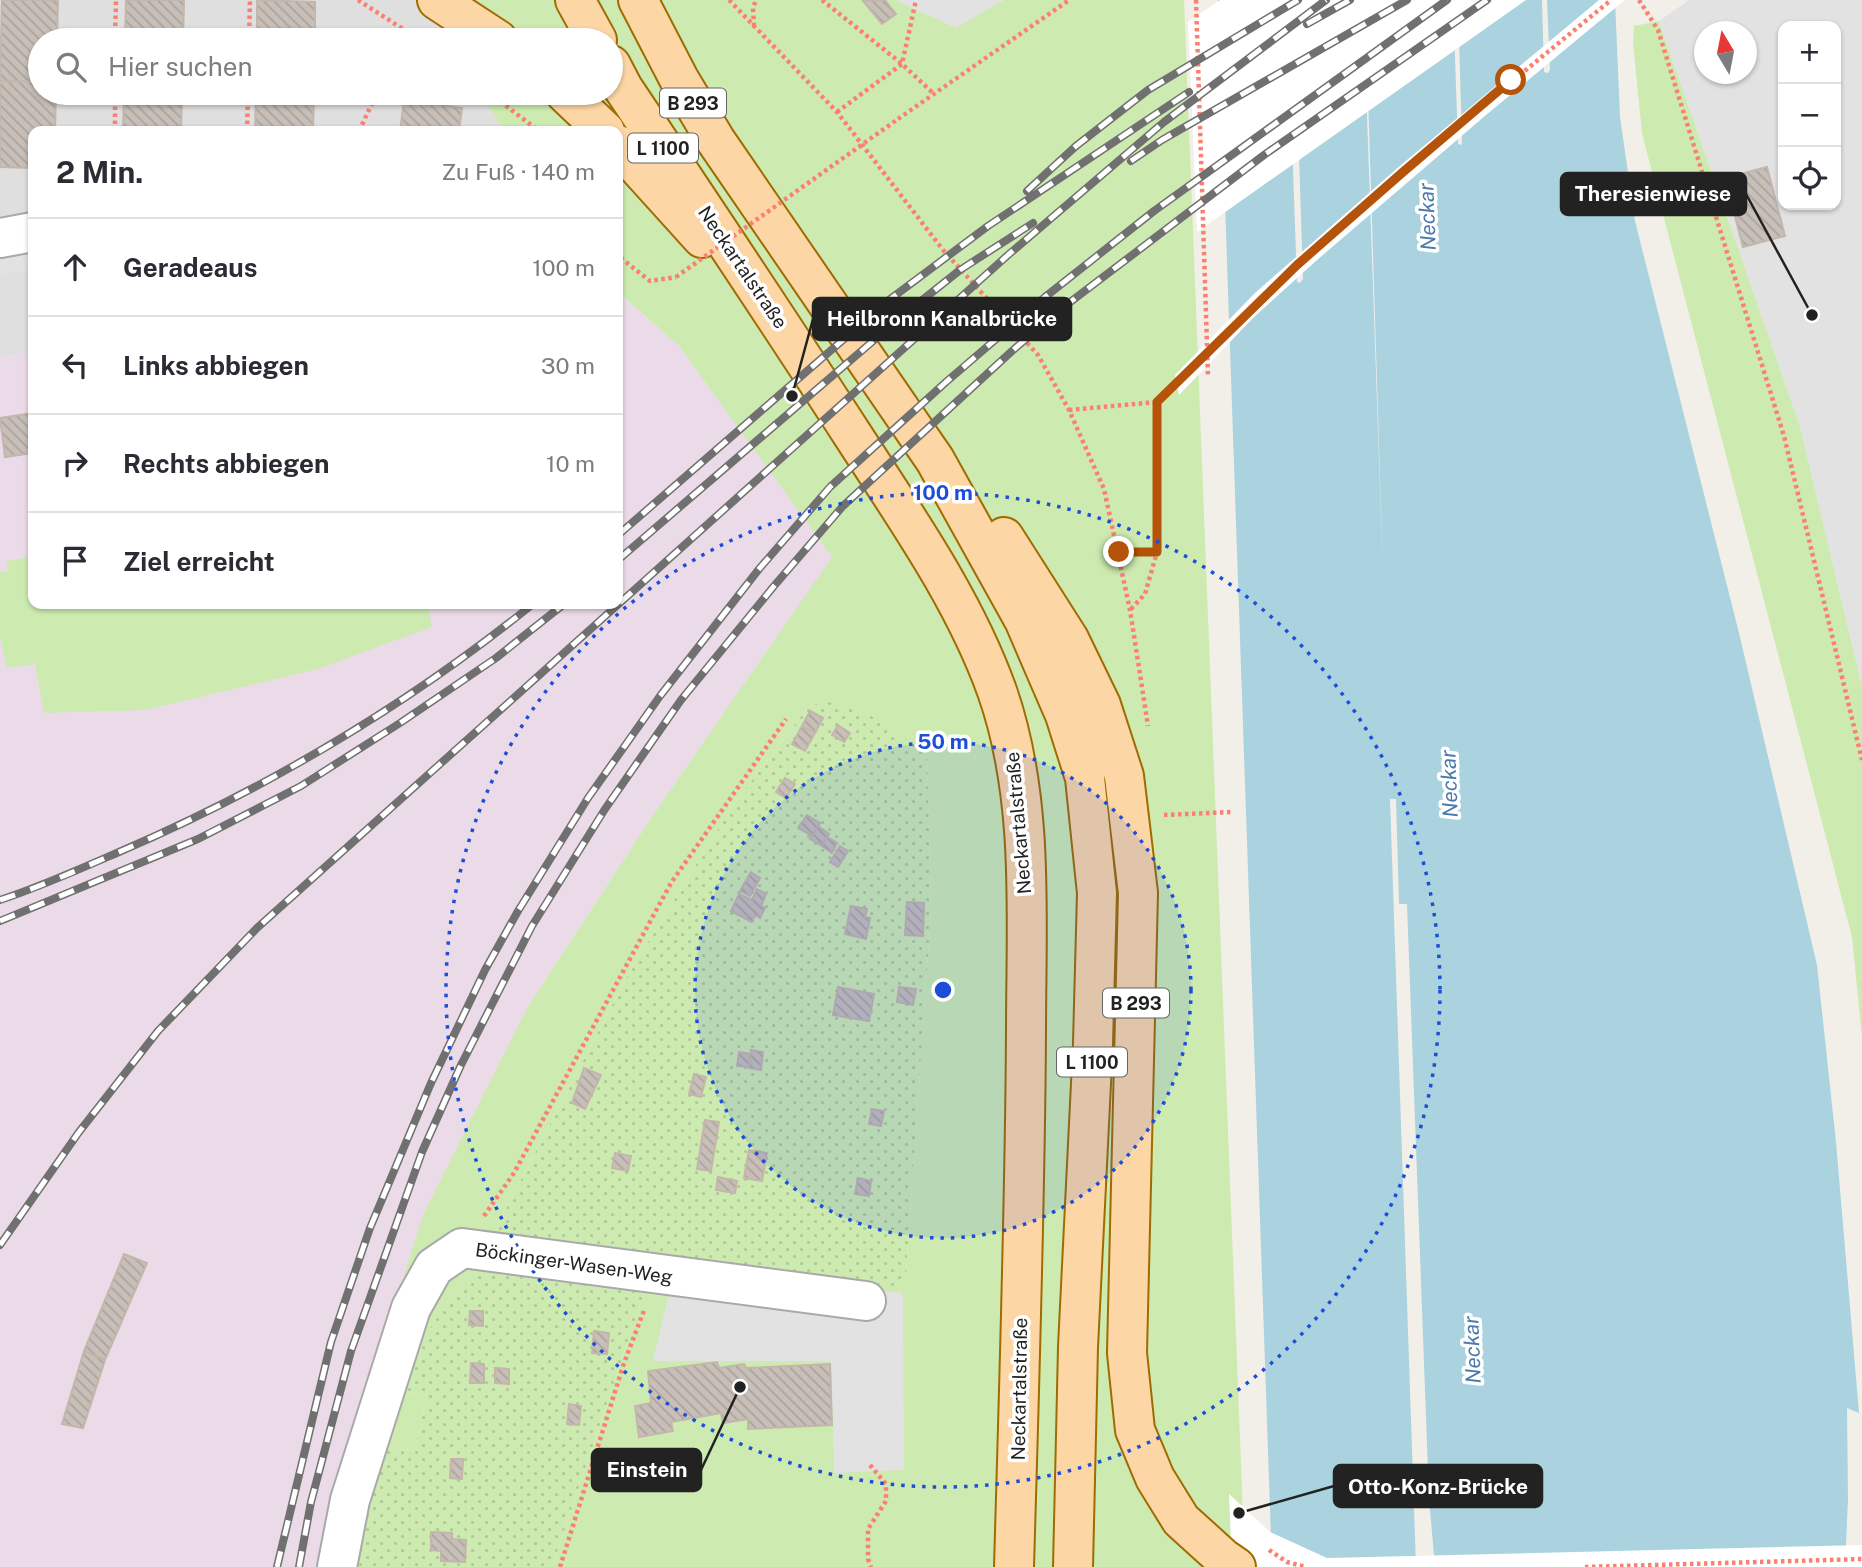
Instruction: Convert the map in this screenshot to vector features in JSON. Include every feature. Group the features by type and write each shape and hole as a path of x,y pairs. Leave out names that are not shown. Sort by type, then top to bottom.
{"main road":[{"path":"437,0 480,28"},
{"path":"575,0 590,28"},
{"name":"B 293","path":"638,0 679,79 716,141 935,460 1007,541 1069,639 1101,705 1124,776 1138,893 1127,1353 1135,1430 1155,1478 1181,1520 1236,1567"},
{"name":"Neckartalstraße","path":"623,88 774,313 925,547 976,638 998,694 1016,763 1024,833 1026,930 1025,1118 1014,1567"},
{"path":"578,105 600,126"},
{"path":"623,151 705,242 774,313"},
{"name":"L 1100","path":"935,460 1024,620 1065,715 1085,778 1097,893 1093,1043 1078,1347 1073,1567"}],"street":[{"path":"0,238 28,233"},
{"name":"Böckinger-Wasen-Weg","path":"337,1567 350,1500 411,1308 434,1267 462,1248 866,1301"}],"path":[{"path":"116,0 116,28"},
{"path":"249,28 250,0"},
{"path":"358,0 403,28"},
{"path":"729,0 837,112 943,250 1038,355 1069,410 1104,489 1130,610 1146,594 1157,552 1157,402"},
{"path":"754,28 753,8 756,0"},
{"path":"822,0 902,64 934,94"},
{"path":"837,112 902,64 916,0"},
{"path":"623,260 650,281 676,277 1069,0"},
{"path":"1196,0 1208,377"},
{"path":"1069,410 1157,402 1316,248 1432,147 1611,0"},
{"path":"1639,0 1658,30 1784,436 1862,760"},
{"path":"115,105 115,126"},
{"path":"247,126 248,105"},
{"path":"361,126 371,105"},
{"path":"505,105 532,126"},
{"path":"1119,552 1157,552"},
{"path":"462,1248 514,1173 671,883 786,719"},
{"path":"1159,816 1231,812"},
{"path":"561,1567 624,1363 658,1275"},
{"path":"870,1465 886,1484 886,1501 868,1529 868,1559 871,1567"},
{"path":"1585,1567 1862,1559"}],"shaded area":[{"path":"0,0 424,0 441,28 28,28 28,105 488,105 501,126 28,126 28,353 0,357"},
{"path":"895,0 1004,0 956,28"},
{"path":"1689,0 1862,0 1862,686 1800,426 1659,21"},
{"path":"28,246 28,270 0,274 0,250"},
{"path":"623,296 679,346 833,557 651,818 527,1008 319,1567 0,1567 0,357 28,353 28,609 623,609"},
{"path":"675,1268 903,1293 904,1470 834,1473 831,1361 653,1361"}],"green space":[{"path":"424,0 1184,0 1245,1567 552,1567 655,1261 905,1286 931,911 927,753 828,701 809,706 734,804 631,969 503,1214 482,1264 400,1391 427,1394 415,1450 377,1448 355,1431 423,1215 527,1008 651,818 832,557 679,346 623,296 623,126 501,126 488,105 623,105 623,28 441,28"},
{"path":"1659,21 1800,426 1862,686 1862,1038 1852,937 1642,134 1633,42 1634,26"},
{"path":"28,557 28,609 429,609 432,627 318,669 145,710 44,713 35,664 7,668 0,637 0,572 8,571 7,561"},
{"path":"828,701 870,715 927,753 931,911 905,1287 655,1261 552,1567 351,1567 377,1448 415,1450 427,1394 400,1391 444,1301 482,1264 503,1214 631,969 734,804 809,706"}],"water":[{"name":"Neckar","path":"1218,0 1287,0 1297,282 1300,283 1303,279 1294,0 1363,0 1383,573 1365,0 1453,0 1458,144 1462,145 1458,0 1542,0 1544,72 1548,73 1547,0 1615,0 1620,117 1635,221 1739,633 1817,965 1836,1142 1859,1413 1847,1408 1848,1499 1845,1567 1435,1567 1429,1498 1407,904 1399,904 1396,799 1390,799 1416,1567 1272,1567"}],"pier":[{"path":"1220,0 1526,0 1197,232 1188,22"},
{"path":"1599,0 1625,0 1317,260 1253,318 1179,395 1175,375 1255,293 1401,165"},
{"path":"1229,1494 1270,1532 1327,1558 1862,1545 1862,1567 1232,1567"}],"building":[{"path":"2,0 58,0 57,28 28,28 28,82 0,81"},
{"path":"126,0 184,0 183,28 125,28"},
{"path":"257,0 315,2 315,28 257,28"},
{"path":"885,0 896,14 882,24 863,1"},
{"path":"0,81 28,82 28,105 56,105 55,126 28,126 28,168 0,167"},
{"path":"124,105 182,105 181,126 123,126"},
{"path":"256,105 314,105 313,126 255,126"},
{"path":"403,105 462,108 460,126 401,126"},
{"path":"1767,167 1785,236 1743,247 1725,178"},
{"path":"28,414 28,454 5,457 0,418"},
{"path":"810,711 823,718 815,733 802,726"},
{"path":"838,725 850,733 844,742 832,735"},
{"path":"802,726 815,733 805,751 792,744"},
{"path":"785,778 795,784 786,798 776,792"},
{"path":"807,815 820,823 812,836 798,828"},
{"path":"818,826 829,834 822,846 810,839"},
{"path":"827,837 837,843 832,853 822,846"},
{"path":"840,846 848,851 838,867 830,862"},
{"path":"751,872 760,878 750,896 740,891"},
{"path":"757,889 766,894 761,906 765,908 760,918 755,915 752,922 731,911 739,894 752,900"},
{"path":"907,902 924,903 923,936 905,935"},
{"path":"851,906 867,909 865,917 870,918 866,939 845,934"},
{"path":"838,987 874,994 869,1021 833,1015"},
{"path":"899,987 916,989 913,1005 897,1002"},
{"path":"751,1050 763,1052 761,1070 749,1068"},
{"path":"739,1052 750,1054 749,1067 737,1066"},
{"path":"584,1068 601,1075 585,1109 572,1103"},
{"path":"694,1074 706,1077 701,1097 689,1094"},
{"path":"872,1109 884,1111 881,1126 869,1124"},
{"path":"705,1120 719,1122 711,1171 697,1169"},
{"path":"749,1150 767,1153 762,1181 744,1178"},
{"path":"615,1153 631,1156 628,1171 612,1168"},
{"path":"718,1177 737,1181 735,1193 716,1190"},
{"path":"858,1178 871,1181 869,1196 855,1194"},
{"path":"124,1254 147,1263 105,1360 84,1351"},
{"path":"470,1311 483,1311 483,1326 469,1325"},
{"path":"594,1331 609,1333 607,1354 592,1353"},
{"path":"84,1351 105,1360 83,1428 62,1424"},
{"path":"717,1362 719,1368 744,1364 746,1368 830,1364 832,1425 748,1429 748,1419 723,1423 721,1413 671,1422 673,1431 639,1437 635,1406 651,1403 648,1371"},
{"path":"471,1363 484,1364 484,1383 470,1383"},
{"path":"495,1368 509,1369 509,1384 495,1383"},
{"path":"569,1404 581,1406 579,1425 567,1424"},
{"path":"451,1459 463,1459 462,1479 450,1478"},
{"path":"431,1532 452,1533 452,1539 466,1540 465,1562 441,1561 441,1551 431,1550"}],"railway":[{"path":"1027,191 1076,146 1148,90 1298,0"},
{"path":"623,600 1008,255 1164,122 1326,0"},
{"path":"1307,24 1350,0"},
{"path":"1131,161 1162,140 1407,0"},
{"path":"277,1567 331,1342 370,1228 431,1083 485,970 518,911 588,798 660,696 759,569 830,487 946,382 1045,297 1154,211 1447,0"},
{"path":"299,1567 311,1502 351,1351 422,1152 461,1065 532,926 605,809 681,700 843,506 1012,351 1061,309 1264,155 1487,0"},
{"path":"623,531 889,300 988,226 1189,92"},
{"path":"623,556 901,317 960,270 1033,223"},
{"path":"0,900 174,827 282,772 436,677 527,609"},
{"path":"0,921 198,839 301,786 496,658 558,609"},
{"path":"0,1245 79,1132 158,1031 257,928 613,609"}],"place":[{"name":"Theresienwiese","path":"1812,315"},
{"name":"Heilbronn Kanalbrücke","path":"792,396"},
{"name":"Einstein","path":"740,1387"},
{"name":"Otto-Konz-Brücke","path":"1239,1513"}],"route":[{"path":"1119,552 1157,552 1157,402 1297,265 1511,80"}]}
